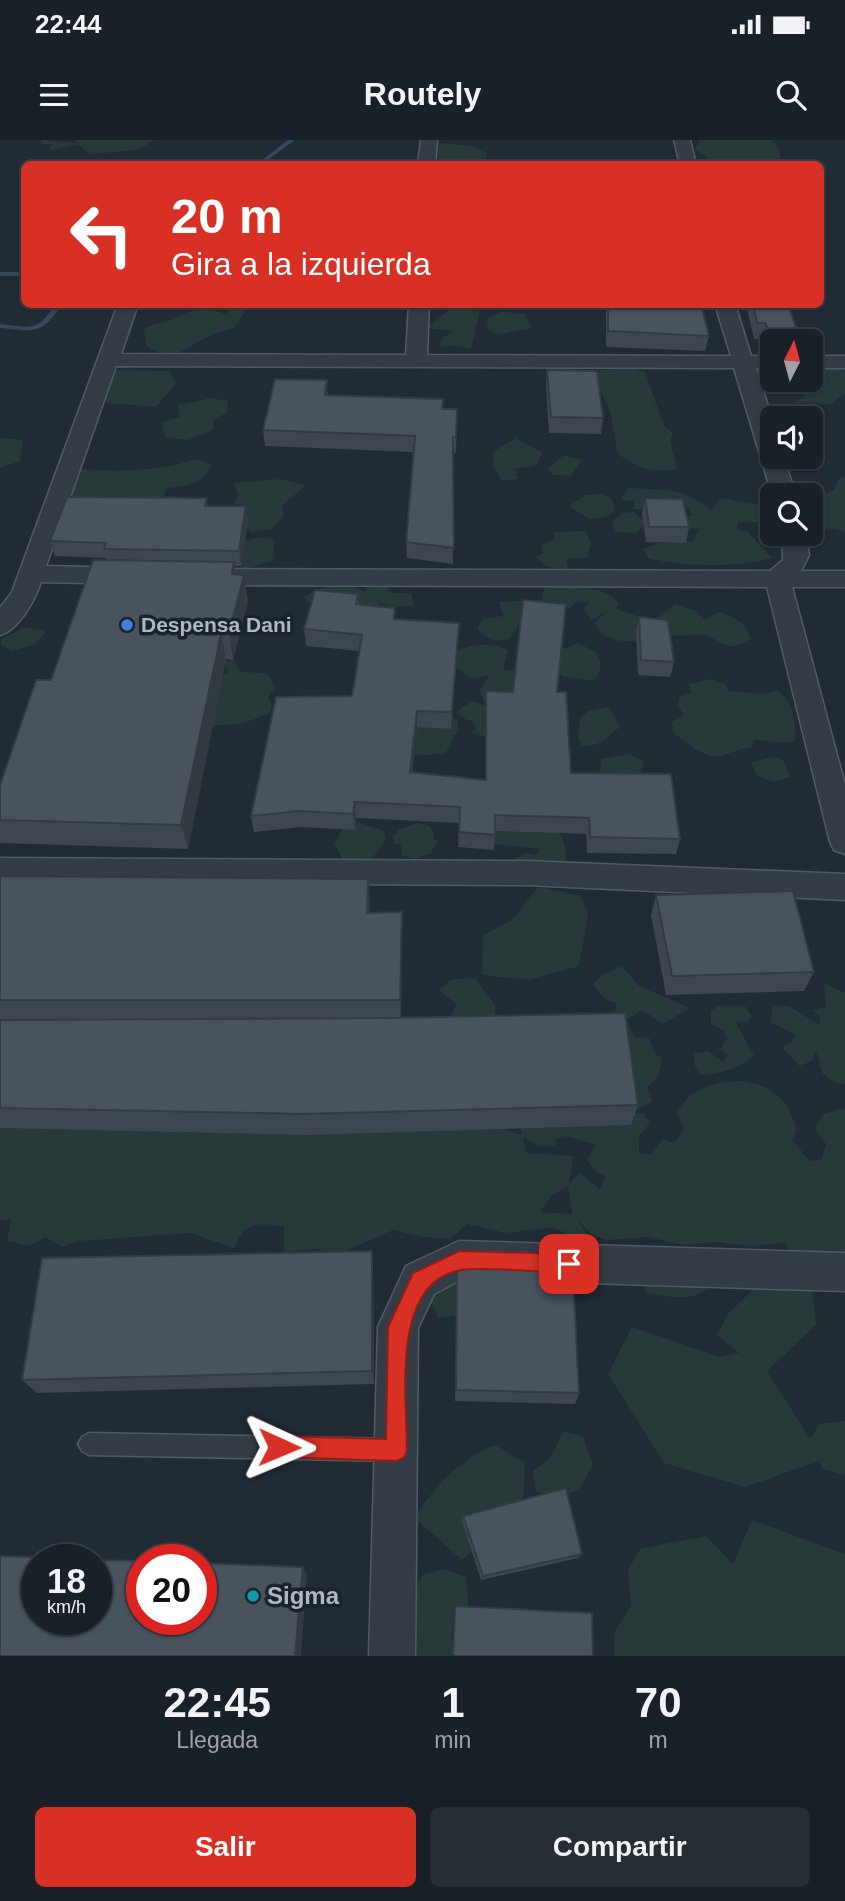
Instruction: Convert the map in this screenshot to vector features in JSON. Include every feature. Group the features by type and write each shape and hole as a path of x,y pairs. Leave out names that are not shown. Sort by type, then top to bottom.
{"street":[{"path":"427,161 429,140"},
{"path":"682,140 687,161"},
{"path":"0,626 24,594 32,574 127,308"},
{"path":"416,361 419,308"},
{"path":"726,308 760,419"},
{"path":"110,360 760,362"},
{"path":"823,362 845,362"},
{"path":"777,578 794,567 799,553 797,546"},
{"path":"32,574 155,576"},
{"path":"183,576 845,579"},
{"path":"777,578 845,842"},
{"path":"0,870 538,874 845,887"},
{"path":"392,1656 398,1327 420,1280 459,1260 845,1272"}],"lane":[{"path":"89,1444 396,1450"}],"green space":[{"path":"41,140 76,143 76,140 155,140 137,150 90,154 78,144 49,151 52,144 41,144"},
{"path":"700,140 771,140 778,146 784,161 706,161 706,156 695,150"},
{"path":"439,143 472,146 487,153 486,161 439,161 435,147"},
{"path":"231,308 246,311 234,328 208,337 168,358 146,346 144,329 147,327 197,310 225,314"},
{"path":"451,308 480,310 471,349 455,345 440,347 442,338 453,331 428,328"},
{"path":"501,311 525,314 531,328 497,335 487,328 488,319"},
{"path":"631,369 645,372 664,426 673,433 670,441 677,469 661,471 646,468 618,454 610,411 594,377 601,370"},
{"path":"845,369 845,393 832,404 793,403 803,398 806,392 823,392 823,370"},
{"path":"117,370 169,371 176,383 156,407 109,403 101,397"},
{"path":"211,398 228,401 227,413 214,419 213,430 187,440 165,437 162,422 180,417 178,405"},
{"path":"0,438 23,440 20,461 0,468"},
{"path":"515,438 542,452 537,465 515,469 518,479 502,481 493,466 494,452"},
{"path":"564,455 582,460 571,476 553,475 547,469"},
{"path":"195,459 212,464 204,476 189,485 168,488 156,505 78,518 61,483 80,469 138,470"},
{"path":"845,476 845,534 837,529 823,528 823,494 834,490 838,480"},
{"path":"280,479 306,485 283,505 283,517 272,529 251,532 245,525 245,505 233,504 239,495 234,483"},
{"path":"628,488 681,493 711,511 720,498 759,505 760,522 738,522 737,529 748,532 772,558 710,565 648,558 643,549 658,543 693,541 699,529 690,528 681,520 692,515 688,508 664,514 651,509 634,509 635,501 621,500"},
{"path":"602,494 611,498 615,510 606,517 589,519 569,506 586,495"},
{"path":"634,512 643,520 644,525 636,533 616,532 612,522 622,513"},
{"path":"586,531 591,544 587,558 566,559 568,570 547,567 536,557 543,553 541,544 554,540 553,532"},
{"path":"260,537 274,539 273,561 244,569 237,564 231,545"},
{"path":"376,579 386,583 390,593 411,593 414,606 390,607 378,601 382,609 317,607 303,598 332,586 364,591"},
{"path":"553,584 589,589 613,597 619,603 616,609 635,615 644,625 637,641 618,640 601,633 595,622 608,611 591,620 583,608 590,602 576,602 569,609 558,605 523,617 510,639 492,640 477,629 482,619 503,616 499,602 542,600 544,587"},
{"path":"675,604 696,611 704,620 718,612 729,616 742,624 751,639 731,646 704,635 678,636 664,632 656,618"},
{"path":"26,627 46,632 35,644 12,651 1,645 1,639"},
{"path":"577,643 596,652 600,670 593,681 561,676 559,666 487,737 470,733 476,729 474,722 456,712 472,701 486,706 479,691 489,676 471,678 456,668 454,653 473,646 501,647 508,650 503,670 518,671 553,646 565,649"},
{"path":"233,660 241,672 267,673 275,688 268,697 272,706 270,713 244,723 212,726 215,681 228,672 224,662"},
{"path":"711,679 725,684 729,691 764,694 777,690 787,700 793,712 795,741 754,740 751,748 710,756 673,733 672,722 684,715 678,706 680,696 691,694 689,684"},
{"path":"609,707 620,727 598,743 581,746 578,738 580,718 588,711"},
{"path":"449,715 458,720 458,728 446,753 415,756 404,751 396,728"},
{"path":"629,754 645,762 637,779 610,781 600,773 601,759"},
{"path":"774,757 783,760 790,777 773,782 756,775 751,762"},
{"path":"360,823 384,831 386,840 368,864 343,860 334,843 345,827"},
{"path":"417,823 428,825 434,832 433,839 438,841 430,854 414,859 402,855 401,845 394,844 393,836 399,830"},
{"path":"493,831 560,833 565,846 567,865 500,867 527,853 536,855 541,849 493,844"},
{"path":"538,887 581,896 588,915 579,966 529,980 482,975 483,935 511,921"},
{"path":"622,966 639,986 690,1008 663,1024 642,1010 626,1020 635,1037 649,1038 656,1055 662,1057 658,1078 647,1087 652,1102 637,1109 628,1097 625,1113 644,1113 650,1123 639,1137 639,1153 651,1154 663,1139 674,1143 684,1130 677,1114 685,1101 697,1091 711,1085 744,1082 760,1085 774,1092 785,1103 797,1128 793,1140 809,1161 822,1159 826,1144 814,1128 824,1114 845,1108 845,1266 795,1261 785,1243 752,1246 716,1242 684,1245 648,1237 605,1240 590,1233 577,1219 594,1246 552,1227 506,1233 467,1224 450,1239 423,1237 393,1230 342,1253 313,1249 284,1253 284,1226 266,1225 248,1228 234,1248 191,1233 78,1241 63,1247 45,1237 30,1246 7,1241 11,1219 0,1220 0,1120 501,1128 522,1135 518,1118 615,1016 616,1003 606,1000 593,984 601,976","holes":["565,1136 596,1145 587,1160 595,1171 606,1176 600,1189 579,1173 569,1184 573,1156 526,1153 523,1137 539,1146 555,1146 557,1138","568,1186 572,1214 540,1212 551,1196"]},
{"path":"475,978 495,1005 495,1019 449,1018 457,1005 439,990 451,980"},
{"path":"824,983 845,993 845,1084 835,1083 822,1073 816,1050 812,1061 799,1066 782,1047 792,1042 795,1035 770,1022 773,1006 789,1006 819,1025 821,1018 813,1010 826,1007"},
{"path":"719,1006 745,1006 752,1016 747,1023 735,1021 754,1056 729,1070 701,1075 695,1067 694,1054 708,1051 722,1061 728,1055 720,1049 727,1038 723,1030 711,1024 711,1011"},
{"path":"464,1250 456,1315 438,1318 426,1291"},
{"path":"641,1261 720,1276 704,1291 687,1297 646,1293"},
{"path":"762,1281 812,1289 816,1325 767,1371 810,1439 819,1424 845,1421 845,1475 823,1469 819,1461 745,1487 664,1463 608,1374 632,1327 720,1357 739,1353 717,1335 728,1314"},
{"path":"563,1431 583,1437 593,1465 579,1490 555,1499 536,1491 533,1471 551,1457"},
{"path":"495,1445 525,1463 523,1507 462,1560 415,1518 430,1495 449,1474 471,1457"},
{"path":"752,1520 845,1554 845,1656 614,1656 615,1631 631,1606 628,1570 640,1549 706,1536 733,1564"},
{"path":"445,1569 466,1577 469,1611 453,1611 452,1639 456,1656 397,1656 399,1602 424,1574"}],"building":[{"path":"608,308 702,308 709,336 608,331"},
{"path":"754,308 789,308 796,328 767,328 765,323 757,323"},
{"path":"547,370 597,371 603,418 551,417"},
{"path":"275,379 327,380 325,395 443,399 442,409 457,409 456,437 453,437 454,548 406,542 415,436 263,430"},
{"path":"67,497 207,498 205,506 246,506 239,551 104,549 106,543 50,541"},
{"path":"645,498 683,499 689,527 649,527"},
{"path":"93,560 234,562 232,574 244,575 229,634 221,634 181,825 0,820 0,785 36,680 51,680"},
{"path":"315,590 358,594 356,604 395,608 394,619 459,623 452,712 417,711 410,772 486,780 486,691 513,692 523,600 566,604 557,692 566,692 571,773 671,774 680,839 590,837 589,818 563,817 495,815 495,835 459,832 460,807 355,802 353,814 299,811 251,816 276,697 352,696 362,635 304,629"},
{"path":"639,617 668,620 674,662 641,660"},
{"path":"0,876 368,879 367,913 402,912 400,1000 0,1000"},
{"path":"793,891 814,972 672,976 656,895"},
{"path":"625,1013 638,1105 303,1114 0,1108 0,1020 395,1018"},
{"path":"372,1251 372,1371 22,1380 42,1258"},
{"path":"463,1268 573,1271 579,1393 456,1390 457,1272"},
{"path":"566,1488 582,1554 483,1576 463,1516"},
{"name":"Sigma","path":"0,1556 21,1557 21,1635 112,1635 112,1560 126,1561 126,1635 217,1635 217,1564 303,1567 295,1656 0,1656"},
{"path":"455,1606 592,1613 593,1656 453,1656"}],"waterway":[{"path":"263,161 292,140"},
{"path":"0,274 21,274"},
{"path":"0,326 35,328 46,322 56,308"}],"place":[{"name":"Despensa Dani","path":"127,625"},
{"name":"Sigma","path":"253,1596"}],"route":[{"path":"279,1447 396,1450 398,1327 420,1280 459,1260 569,1264"}]}
